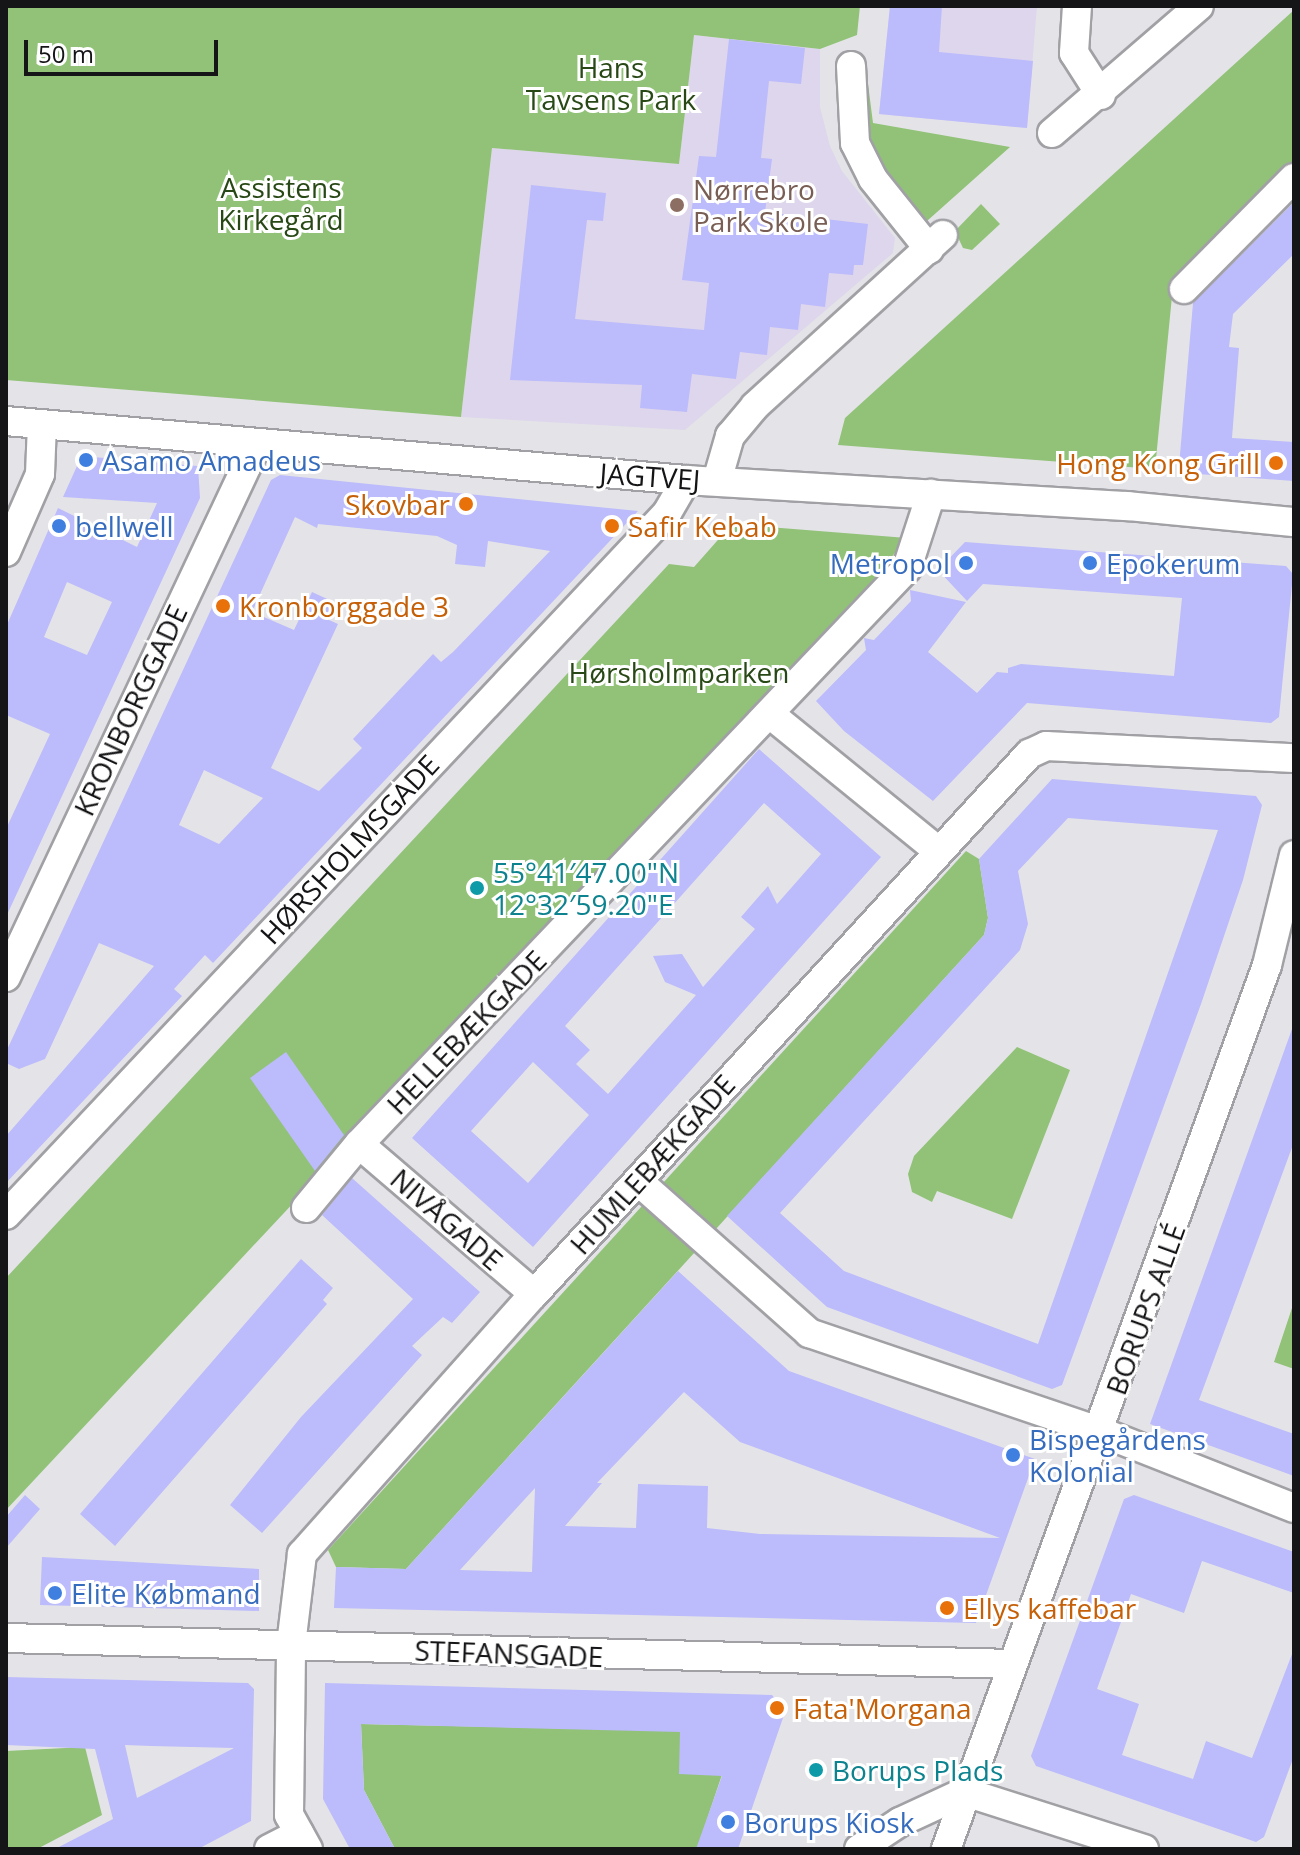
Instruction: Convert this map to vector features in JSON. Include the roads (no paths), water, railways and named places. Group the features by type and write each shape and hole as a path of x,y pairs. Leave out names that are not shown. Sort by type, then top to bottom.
{"street":[{"path":"1077,6 1074,53 1101,95"},
{"path":"1052,133 1101,95 1199,6"},
{"path":"717,481 730,436 755,406 936,242 873,179 855,143 851,66"},
{"path":"1184,289 1294,178"},
{"name":"JAGTVEJ","path":"6,421 686,480 931,494 1294,522"},
{"path":"6,552 40,474 42,424"},
{"name":"KRONBORGGADE","path":"6,977 257,444"},
{"name":"HØRSHOLMSGADE","path":"6,1215 667,513 686,480"},
{"name":"HELLEBÆKGADE","path":"306,1208 359,1144 771,715 907,568 931,494"},
{"path":"771,715 937,850"},
{"name":"HUMLEBÆKGADE","path":"303,1841 289,1815 291,1645 302,1554 937,850 1029,754 1046,746 1294,758"},
{"name":"BORUPS ALLÉ","path":"946,1849 1012,1664 1101,1432 1267,965 1294,855"},
{"name":"NIVÅGADE","path":"359,1144 534,1294"},
{"path":"638,1181 809,1333 1101,1432 1294,1508"},
{"name":"STEFANSGADE","path":"6,1638 1012,1664"},
{"path":"859,1849 900,1822 965,1792 1144,1849"},
{"path":"269,1849 303,1841"}],"place":[{"name":"Nørrebro Park Skole","path":"677,205"},
{"name":"Asamo Amadeus","path":"86,460"},
{"name":"Hong Kong Grill","path":"1276,463"},
{"name":"Skovbar","path":"466,504"},
{"name":"bellwell","path":"59,526"},
{"name":"Safir Kebab","path":"612,526"},
{"name":"Metropol","path":"966,563"},
{"name":"Epokerum","path":"1090,563"},
{"name":"Kronborggade 3","path":"223,606"},
{"name":"55°41′47.00\"N 12°32′59.20\"E","path":"477,888"},
{"name":"Bispegårdens Kolonial","path":"1013,1455"},
{"name":"Elite Købmand","path":"55,1593"},
{"name":"Ellys kaffebar","path":"947,1608"},
{"name":"Fata'Morgana","path":"777,1708"},
{"name":"Borups Plads","path":"816,1770"},
{"name":"Borups Kiosk","path":"728,1822"}],"park label":[{"name":"Hans Tavsens Park","path":"611,83"},
{"name":"Assistens Kirkegård","path":"281,203"},
{"name":"Hørsholmparken","path":"679,672"}]}
